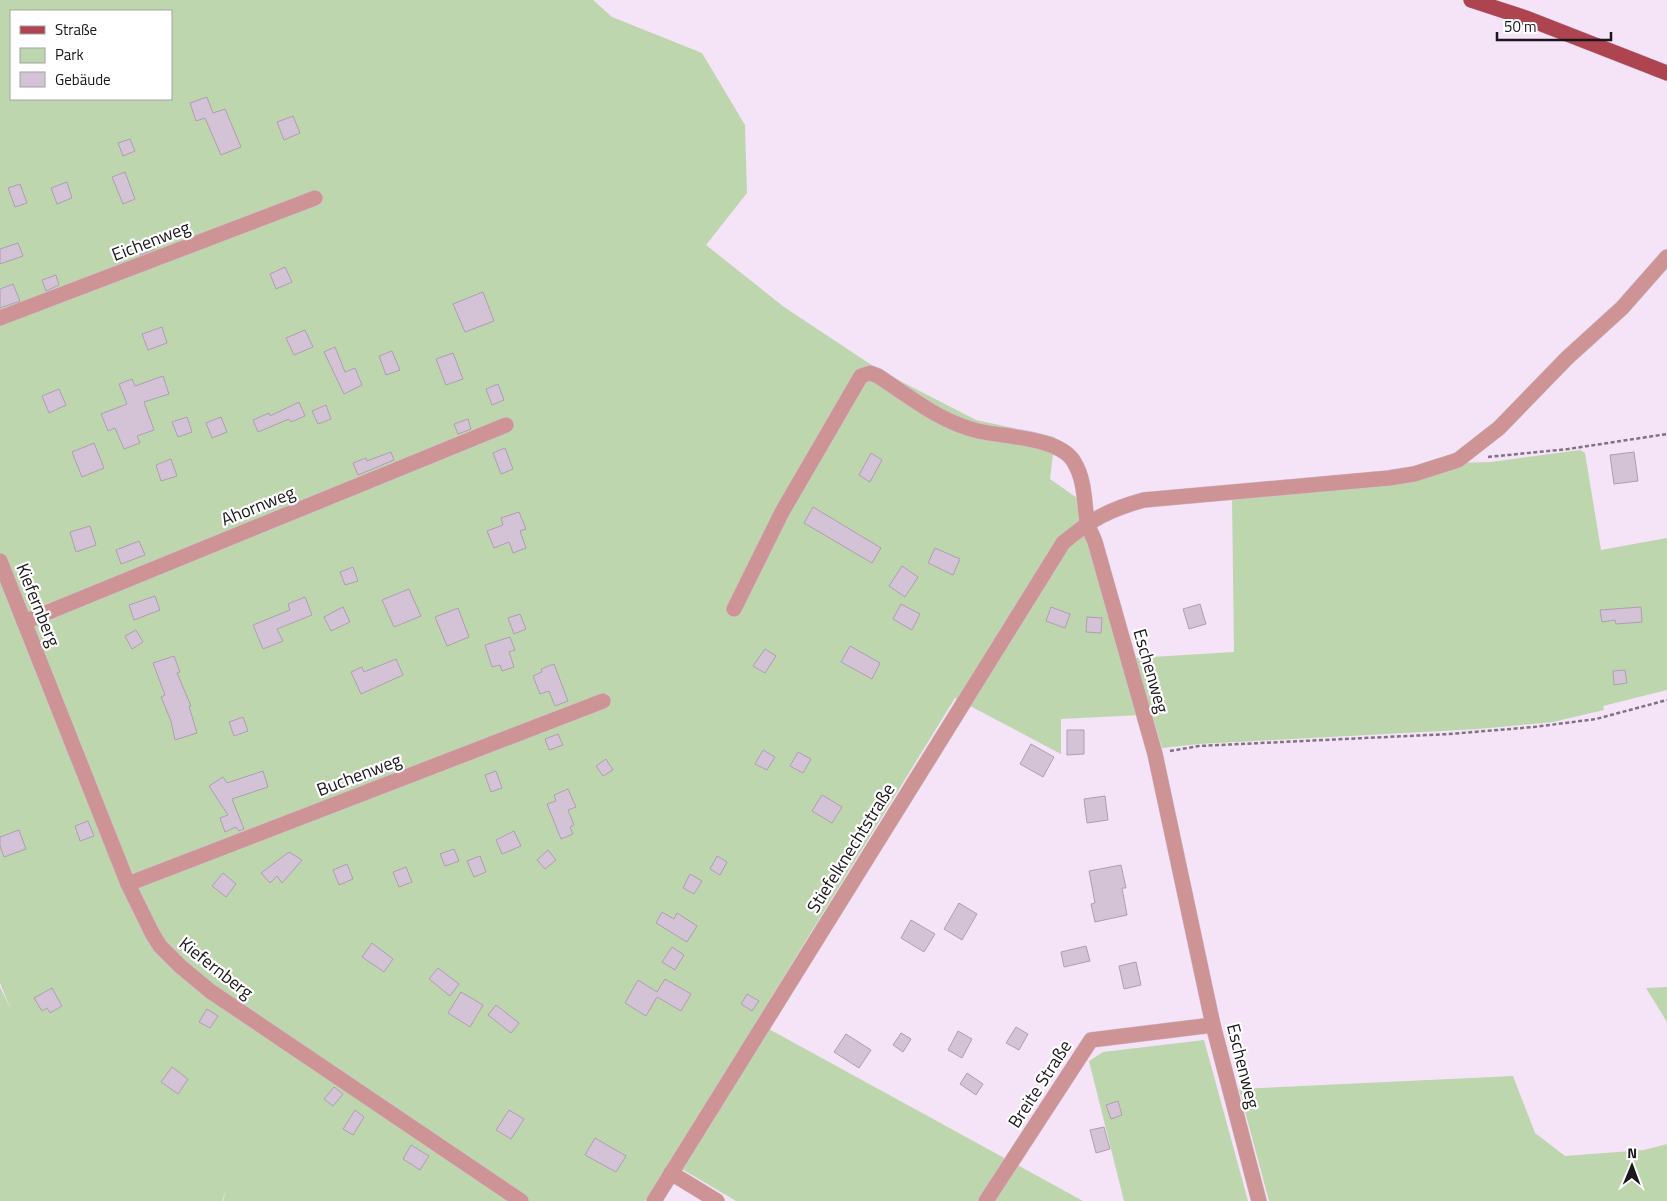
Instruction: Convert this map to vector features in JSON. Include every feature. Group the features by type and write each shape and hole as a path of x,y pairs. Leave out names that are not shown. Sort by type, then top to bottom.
{"main road":[{"path":"1471,0 1526,18 1667,73"}],"street":[{"name":"Eichenweg","path":"0,318 315,198"},
{"path":"1087,522 1116,507 1144,500 1389,478 1414,474 1458,460 1499,428 1519,409 1568,358 1622,308 1667,257"},
{"name":"Eschenweg","path":"734,609 782,512 861,376 870,373 878,376 928,411 958,424 978,431 1028,439 1061,451 1074,460 1085,493 1087,522 1095,542 1155,754 1213,1024 1259,1201"},
{"name":"Ahornweg","path":"24,622 506,425"},
{"name":"Stiefelknechtstraße","path":"654,1201 1063,543 1087,522"},
{"name":"Kiefernberg","path":"0,561 128,884 160,946 202,985 521,1201"},
{"name":"Buchenweg","path":"128,884 603,701"},
{"name":"Breite Straße","path":"986,1201 1092,1040 1213,1024"},
{"path":"671,1173 717,1201"}],"path":[{"path":"1486,457 1568,449 1667,434"},
{"path":"1155,754 1199,746 1449,734 1534,727 1596,719 1667,700"}],"green space":[{"path":"0,0 593,0 612,17 702,53 745,125 747,193 706,245 784,307 879,370 976,420 1055,437 1050,479 1080,500 1141,715 1061,719 1061,754 955,698 756,1022 1083,1201 736,1201 670,1162 645,1201 223,1201 226,1190 222,1201 0,1201 0,987 11,1010 0,983"},
{"path":"1580,450 1585,453 1601,550 1667,538 1667,690 1603,706 1604,710 1553,722 1478,729 1199,744 1162,748 1135,658 1234,652 1232,498 1459,463 1491,462"},
{"path":"1667,987 1667,1022 1646,988"},
{"path":"1204,1040 1248,1201 1124,1201 1089,1061 1103,1052"},
{"path":"1513,1076 1535,1133 1565,1156 1644,1150 1667,1144 1667,1201 1269,1201 1239,1089"}],"building":[{"path":"207,97 213,113 225,109 241,147 221,155 205,118 196,121 190,103"},
{"path":"293,116 300,133 284,140 277,122"},
{"path":"130,139 135,151 123,156 118,143"},
{"path":"125,172 135,199 123,204 112,177"},
{"path":"67,182 72,198 57,204 51,188"},
{"path":"20,184 27,203 15,207 8,188"},
{"path":"151,239 155,249 140,255 136,245"},
{"path":"18,243 23,256 0,264 0,249"},
{"path":"285,267 292,282 276,289 270,274"},
{"path":"56,275 59,285 46,291 42,280"},
{"path":"13,284 20,301 0,308 0,289"},
{"path":"483,292 494,321 465,332 453,304"},
{"path":"162,327 167,343 148,350 142,334"},
{"path":"305,330 313,347 294,355 286,338"},
{"path":"335,347 345,372 355,368 362,385 344,394 324,352"},
{"path":"392,351 400,370 386,375 379,356"},
{"path":"453,353 463,379 446,385 436,359"},
{"path":"163,376 169,394 144,402 154,430 137,436 140,443 124,449 115,428 108,431 101,414 127,404 119,384 132,379 135,386"},
{"path":"498,384 504,400 492,405 486,389"},
{"path":"59,389 66,405 49,413 42,396"},
{"path":"299,402 305,416 291,422 289,419 258,432 253,420 269,413 270,416"},
{"path":"326,405 331,419 318,424 312,411"},
{"path":"187,417 192,432 178,437 172,422"},
{"path":"221,417 227,432 212,438 206,423"},
{"path":"468,419 471,429 458,434 454,424"},
{"path":"94,443 104,468 82,477 72,452"},
{"path":"505,448 513,469 501,474 493,453"},
{"path":"391,452 394,460 358,475 353,463 366,458 367,461"},
{"path":"1634,452 1638,481 1614,484 1610,455"},
{"path":"871,453 882,460 870,482 859,475"},
{"path":"171,459 177,476 161,481 156,465"},
{"path":"813,507 881,548 872,563 804,523"},
{"path":"519,512 526,529 520,531 526,548 513,553 509,542 494,548 487,531 503,525 501,518"},
{"path":"90,526 96,545 76,552 70,532"},
{"path":"139,541 145,555 121,564 116,550"},
{"path":"935,548 960,559 953,575 928,563"},
{"path":"902,566 918,577 905,597 889,586"},
{"path":"353,567 358,581 345,585 340,572"},
{"path":"409,589 421,616 394,627 382,600"},
{"path":"155,596 160,610 134,620 129,605"},
{"path":"305,597 312,615 277,629 283,641 263,649 253,625 290,610 288,604"},
{"path":"901,604 920,614 912,630 893,619"},
{"path":"1200,604 1206,624 1189,629 1183,609"},
{"path":"343,607 350,622 331,631 324,617"},
{"path":"1051,607 1070,614 1065,628 1046,621"},
{"path":"1641,607 1642,622 1616,624 1615,620 1602,622 1600,610"},
{"path":"458,608 469,637 447,646 435,617"},
{"path":"520,614 526,629 514,634 508,618"},
{"path":"1087,617 1102,618 1101,633 1086,632"},
{"path":"136,630 143,642 132,649 125,636"},
{"path":"510,637 515,650 509,652 514,667 502,671 500,665 492,667 485,645"},
{"path":"850,646 880,663 872,679 841,662"},
{"path":"765,649 776,656 765,673 753,666"},
{"path":"174,656 180,672 177,673 191,706 189,706 197,733 175,740 171,721 161,697 165,695 153,663"},
{"path":"396,659 403,675 361,694 351,672 362,667 364,672"},
{"path":"554,664 568,701 555,706 549,691 540,694 533,676 542,672 541,669"},
{"path":"1625,670 1627,683 1614,685 1613,671"},
{"path":"243,717 248,731 234,736 229,722"},
{"path":"1067,730 1084,730 1084,754 1067,755"},
{"path":"558,734 563,745 549,750 545,739"},
{"path":"1031,744 1054,757 1043,777 1020,764"},
{"path":"763,750 775,757 767,770 755,764"},
{"path":"798,752 811,759 803,773 790,766"},
{"path":"606,759 613,770 603,776 596,766"},
{"path":"263,771 268,787 232,799 244,829 239,831 236,827 225,832 220,818 228,815 209,786 223,777 227,783"},
{"path":"496,771 502,788 491,792 485,775"},
{"path":"568,789 576,807 568,810 574,825 570,827 573,834 561,839 547,804 556,801 554,795"},
{"path":"822,795 842,807 832,823 812,811"},
{"path":"1105,796 1108,820 1087,823 1084,799"},
{"path":"88,821 94,836 80,841 75,826"},
{"path":"19,830 26,849 4,857 0,846 0,837"},
{"path":"514,831 521,846 502,854 496,840"},
{"path":"454,849 459,861 445,866 440,854"},
{"path":"548,850 556,860 545,869 537,860"},
{"path":"289,852 302,860 282,883 277,876 270,883 261,873"},
{"path":"480,856 486,872 474,877 467,861"},
{"path":"717,856 727,862 720,875 710,869"},
{"path":"347,864 353,879 339,885 333,870"},
{"path":"1121,865 1126,888 1122,888 1127,915 1095,922 1091,904 1095,903 1089,871"},
{"path":"406,867 412,882 399,887 393,872"},
{"path":"223,873 236,884 226,897 212,886"},
{"path":"690,874 702,881 694,894 683,888"},
{"path":"959,903 977,914 962,940 944,929"},
{"path":"662,912 674,919 677,913 697,926 687,942 656,923"},
{"path":"911,920 935,934 924,952 901,938"},
{"path":"372,943 393,959 384,972 362,957"},
{"path":"1086,946 1090,961 1064,967 1061,952"},
{"path":"672,947 684,955 675,970 662,962"},
{"path":"1136,962 1141,985 1124,989 1119,966"},
{"path":"438,968 459,984 450,996 429,979"},
{"path":"665,979 691,994 681,1011 657,997 646,1016 625,1003 638,980 657,992"},
{"path":"52,988 62,1006 50,1013 47,1008 42,1011 34,998"},
{"path":"461,992 483,1005 470,1027 448,1013"},
{"path":"747,994 759,1001 752,1011 741,1004"},
{"path":"496,1005 519,1023 511,1033 488,1015"},
{"path":"207,1009 218,1016 210,1028 199,1022"},
{"path":"1016,1027 1028,1034 1019,1050 1006,1043"},
{"path":"958,1031 972,1039 962,1058 948,1050"},
{"path":"901,1033 911,1039 903,1052 893,1045"},
{"path":"846,1034 871,1050 859,1068 834,1052"},
{"path":"172,1067 188,1079 178,1094 161,1082"},
{"path":"967,1073 983,1084 976,1095 960,1084"},
{"path":"334,1087 343,1094 333,1106 324,1099"},
{"path":"1118,1101 1122,1115 1111,1119 1106,1105"},
{"path":"355,1110 364,1117 353,1135 343,1129"},
{"path":"509,1110 524,1119 511,1139 496,1130"},
{"path":"1104,1127 1110,1149 1096,1153 1090,1130"},
{"path":"595,1138 626,1156 616,1172 585,1155"},
{"path":"411,1145 429,1156 420,1170 403,1159"}]}
